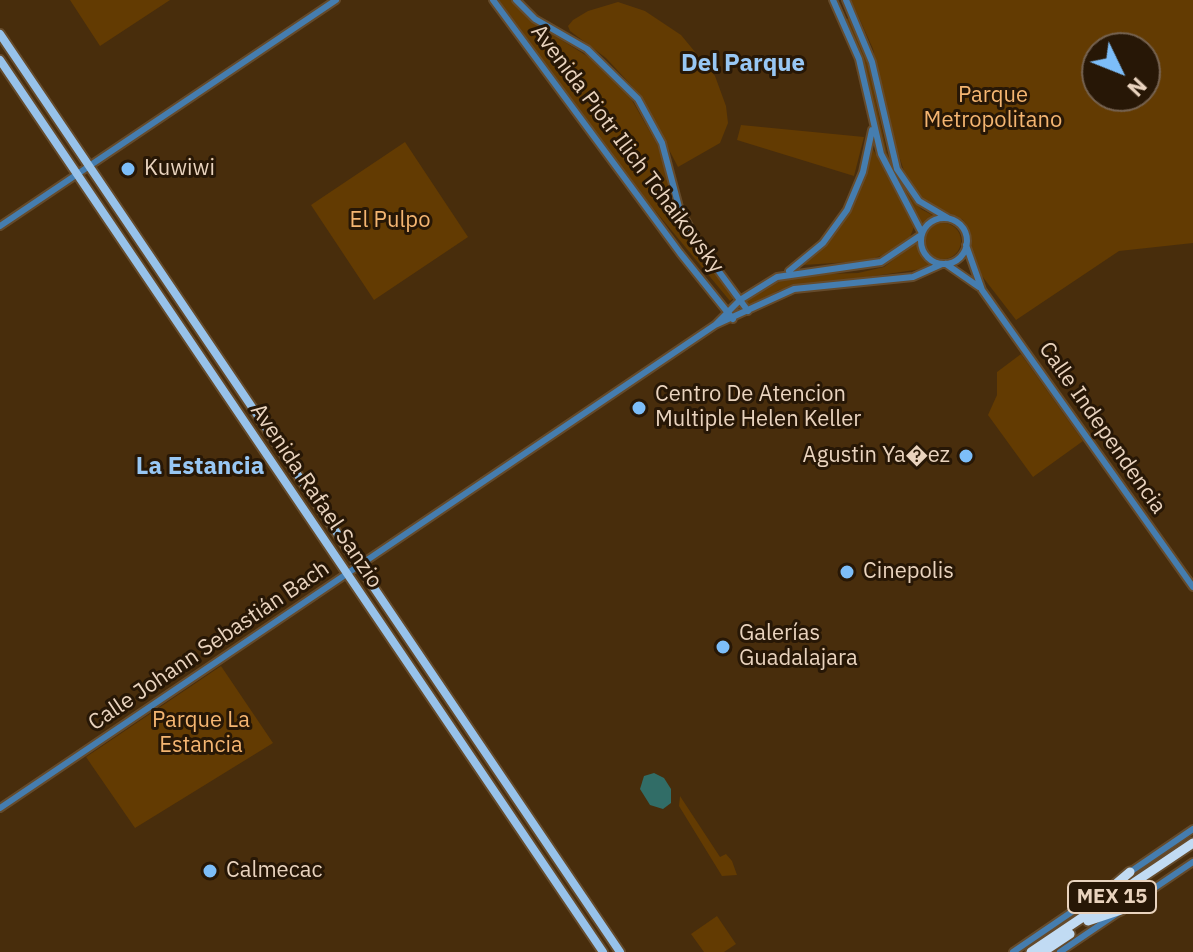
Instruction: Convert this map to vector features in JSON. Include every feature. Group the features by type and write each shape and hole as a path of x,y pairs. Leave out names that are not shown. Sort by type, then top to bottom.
{"highway":[{"name":"MEX 15","path":"1031,952 1193,843"},
{"name":"MEX 15","path":"1043,952 1193,850"},
{"path":"1055,936 1130,872"},
{"path":"1088,921 1121,910"}],"main road":[{"name":"Avenida Rafael Sanzio","path":"0,34 620,952"},
{"name":"Avenida Rafael Sanzio","path":"0,60 603,952"}],"street":[{"path":"0,226 336,0"},
{"name":"Avenida Piotr Ilich Tchaikovsky","path":"493,0 733,319"},
{"name":"Avenida Piotr Ilich Tchaikovsky","path":"516,0 535,19 587,49 638,99 662,143 679,207 698,243 748,311"},
{"path":"833,0 859,59 881,154 921,234 925,255 944,264 959,258 966,245 965,231 919,201 897,169 872,62 846,0"},
{"path":"843,17 852,13"},
{"path":"786,273 823,243 847,210 863,172 873,127"},
{"path":"921,234 932,220 948,218"},
{"name":"Calle Johann Sebastián Bach","path":"715,325 740,300 786,273 881,262 921,234"},
{"name":"Calle Independencia","path":"966,245 982,290 1193,587"},
{"name":"Calle Johann Sebastián Bach","path":"0,808 715,325 794,289 913,277 944,264"},
{"name":"Calle Independencia","path":"944,264 982,290"},
{"path":"1013,952 1193,829"},
{"path":"1060,952 1193,862"}],"green space":[{"path":"70,0 170,0 100,46"},
{"path":"498,0 513,0 533,22 595,61 629,95 657,144 681,220 697,248 734,298 730,301 638,190"},
{"name":"Parque Metropolitano","path":"851,0 1193,0 1193,243 1119,251 1016,320 975,267 968,228 963,220 922,200 904,171 887,120 873,49"},
{"path":"618,2 645,11 681,35 715,76 726,106 728,123 720,143 678,167 641,96 606,58 570,31 568,26 588,11"},
{"path":"850,18 866,56 887,153 905,188 921,209 934,216 922,224 883,154 862,57 846,19"},
{"path":"741,125 864,137 854,176 737,140"},
{"name":"El Pulpo","path":"405,142 468,237 374,300 311,205"},
{"path":"872,147 914,227 910,237 886,254 866,261 803,265 839,228 863,182"},
{"path":"943,223 955,229 961,241 955,253 943,259 931,253 925,241 931,229"},
{"path":"916,242 920,253 935,267 779,290 750,308 745,301 775,282 799,275 858,273 884,267"},
{"path":"1021,354 1083,441 1033,477 988,415 997,395 997,372"},
{"name":"Parque La Estancia","path":"221,666 273,743 135,828 86,757"},
{"path":"680,796 720,857 726,854 732,861 737,875 722,876 679,806"},
{"path":"717,916 736,944 724,952 704,952 691,934"}],"water":[{"path":"654,773 664,778 671,789 671,803 663,809 650,805 640,789 644,776"}],"place":[{"name":"Kuwiwi","path":"128,169"},
{"name":"Centro De Atencion Multiple Helen Keller","path":"639,408"},
{"name":"Agustin Ya�ez","path":"966,456"},
{"name":"Cinepolis","path":"847,572"},
{"name":"Galerías Guadalajara","path":"723,647"},
{"name":"Calmecac","path":"210,871"}],"district":[{"name":"Del Parque","path":"743,64"},
{"name":"La Estancia","path":"200,467"}]}
